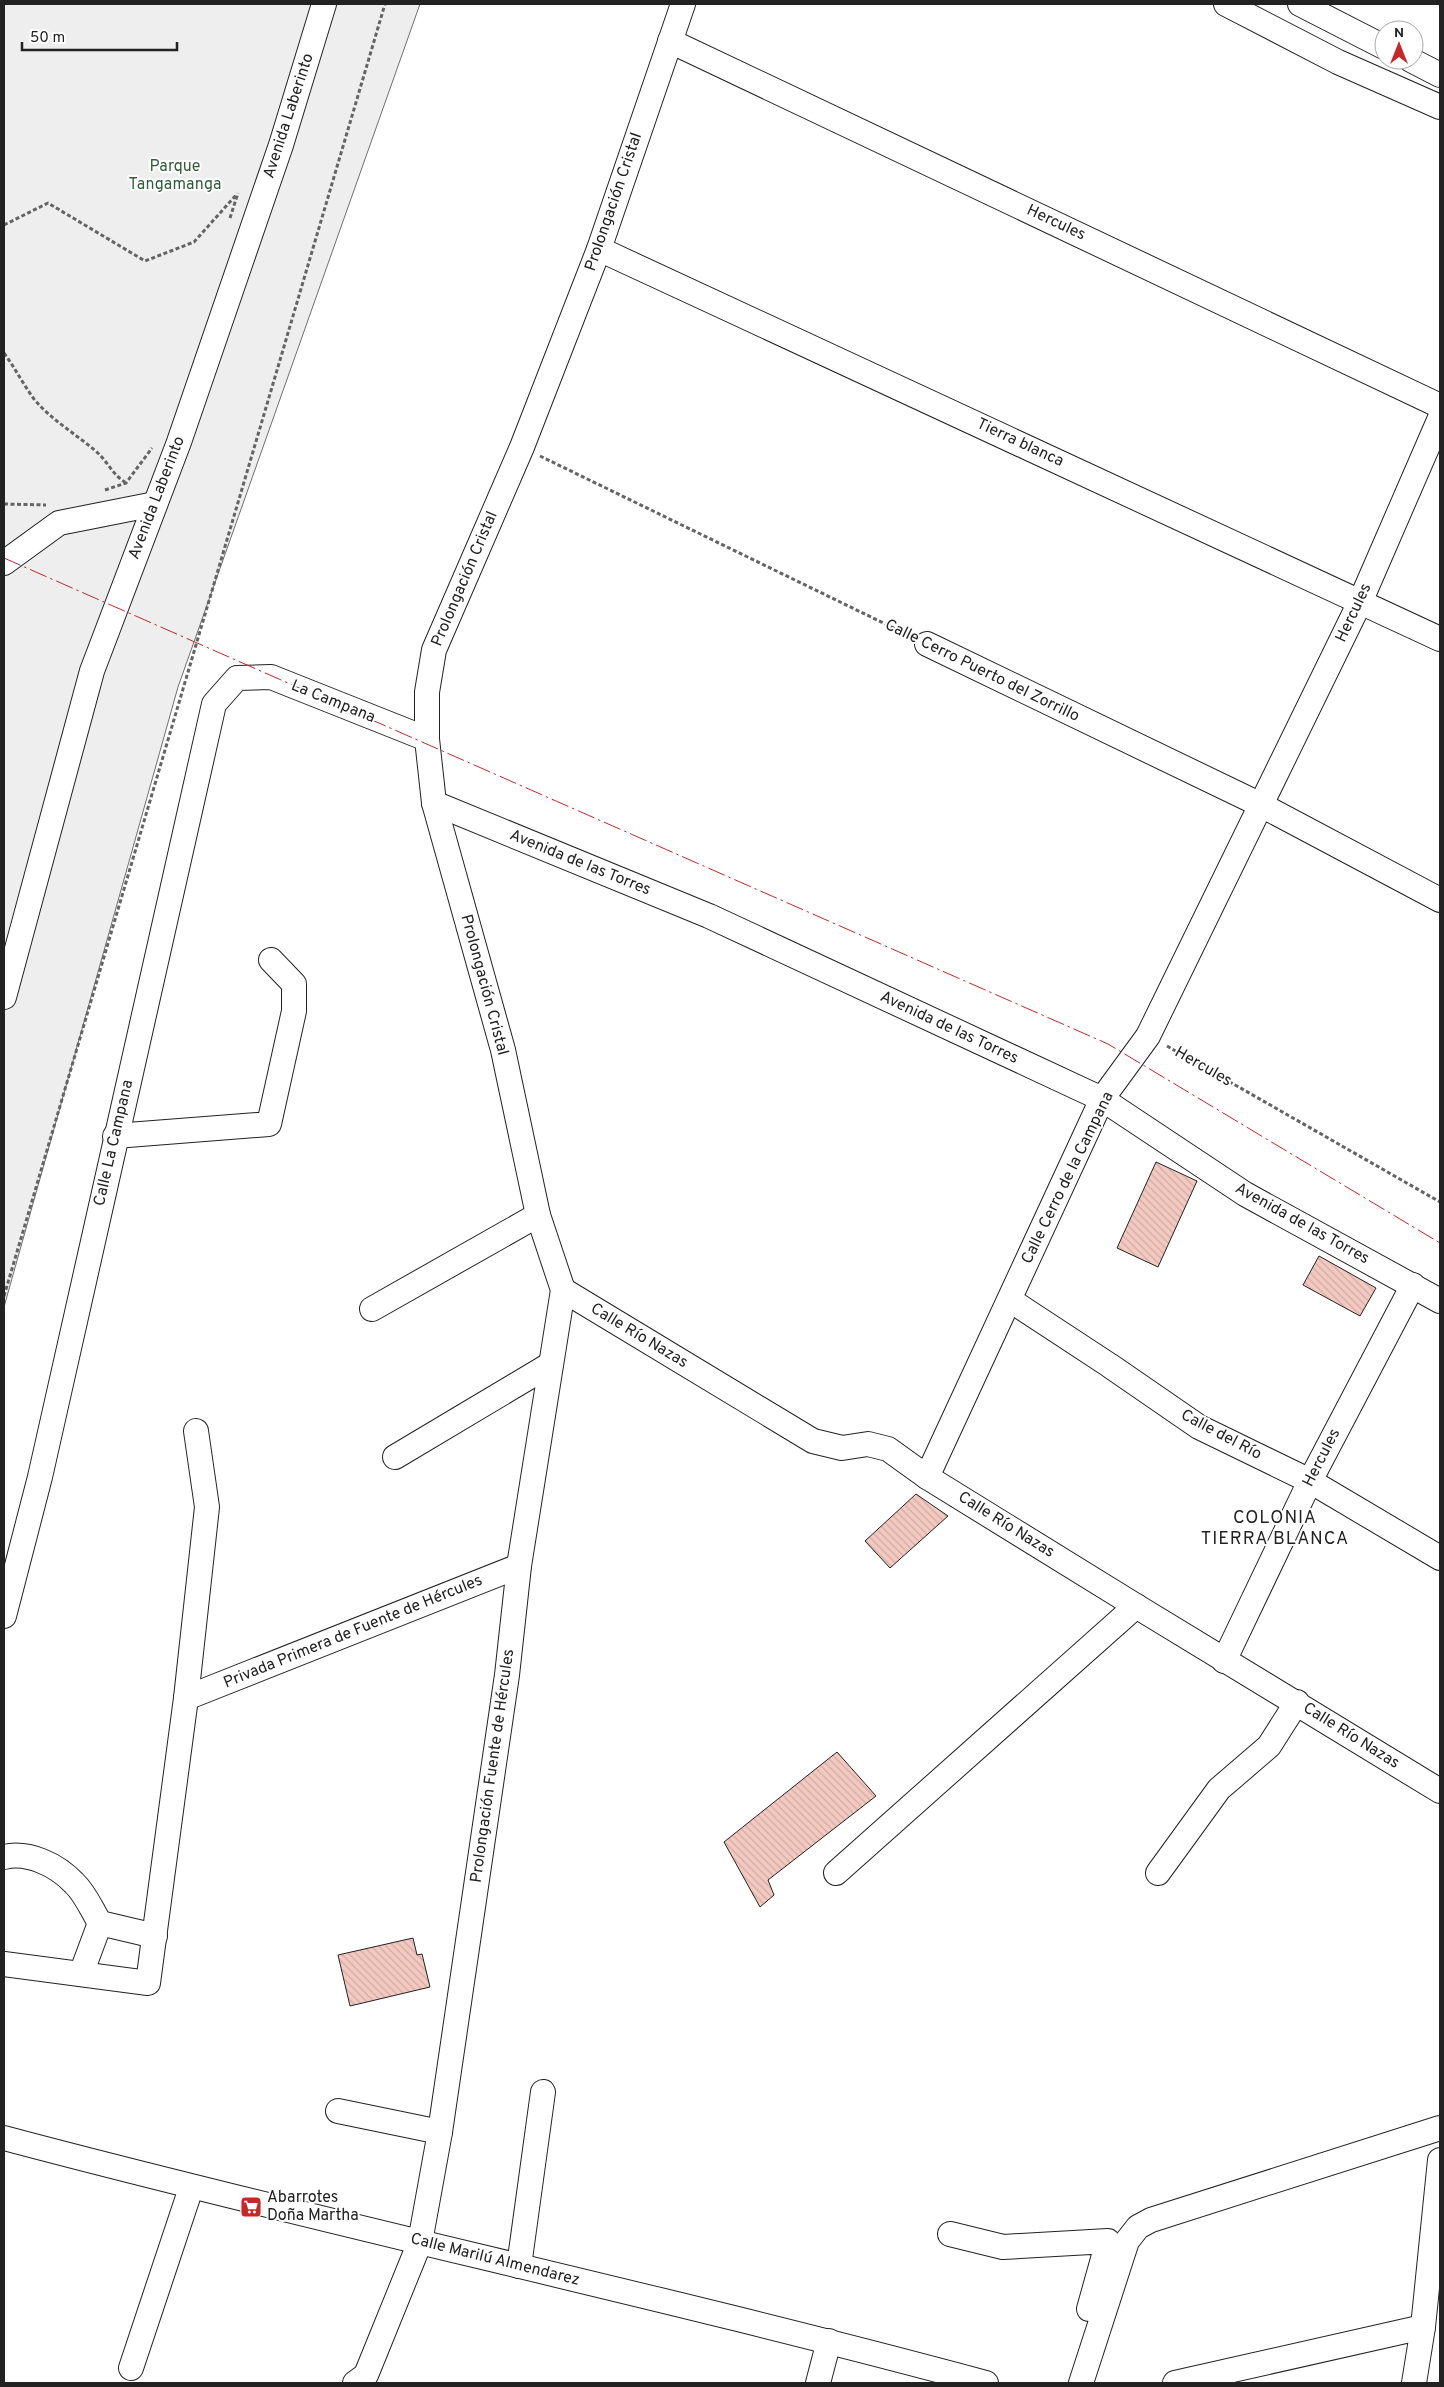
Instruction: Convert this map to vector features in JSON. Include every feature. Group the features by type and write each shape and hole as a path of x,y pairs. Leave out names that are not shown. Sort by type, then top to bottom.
{"street":[{"name":"Avenida Laberinto","path":"4,997 92,671 179,442 282,144 324,4"},
{"name":"Prolongación Cristal","path":"563,1290 538,1215 503,1050 434,803 427,739 427,692 434,650 522,448 599,249 683,4"},
{"path":"1226,4 1338,62 1436,98"},
{"path":"1300,4 1374,41"},
{"name":"Hercules","path":"670,41 1440,406"},
{"path":"1424,67 1440,75"},
{"name":"Tierra blanca","path":"599,249 1361,600 1440,639"},
{"name":"Hercules","path":"1260,805 1361,600 1440,418"},
{"path":"4,563 59,522 155,504"},
{"name":"Calle Cerro Puerto del Zorrillo","path":"927,644 1260,805 1440,900"},
{"name":"La Campana","path":"237,678 271,678 427,739"},
{"name":"Calle La Campana","path":"4,1616 40,1477 115,1136 214,704 237,678"},
{"name":"Avenida de las Torres","path":"434,803 709,916 1102,1099 1245,1194 1440,1301"},
{"name":"Calle Cerro de la Campana","path":"928,1477 1102,1099 1148,1036 1260,805"},
{"path":"115,1136 269,1124 294,1011 294,984 271,960"},
{"path":"372,1309 538,1215"},
{"name":"Hercules","path":"1224,1661 1310,1481 1412,1285"},
{"name":"Prolongación Fuente de Hércules","path":"355,2383 366,2374 420,2242 440,2132 505,1684 519,1566 563,1290"},
{"name":"Calle Río Nazas","path":"563,1290 812,1441 842,1448 868,1444 888,1449 928,1477 1224,1661 1297,1702 1440,1791"},
{"name":"Calle del Río","path":"1010,1300 1110,1365 1199,1427 1310,1481 1440,1558"},
{"path":"395,1458 551,1364"},
{"path":"4,1964 148,1983 186,1698 207,1508 196,1431"},
{"name":"Privada Primera de Fuente de Hércules","path":"186,1698 519,1566"},
{"path":"836,1873 1136,1606"},
{"path":"1158,1873 1219,1788 1269,1746 1297,1702"},
{"path":"4,1857 13,1855 46,1862 75,1883 100,1922 155,1936"},
{"path":"81,1974 100,1922"},
{"path":"519,2266 543,2092"},
{"path":"338,2111 440,2132"},
{"path":"1081,2383 1127,2241 1138,2227 1151,2220 1440,2128"},
{"name":"Calle Marilú Almendarez","path":"4,2138 192,2188 829,2341 986,2383"},
{"path":"1414,2383 1423,2327 1440,2160"},
{"path":"131,2368 192,2188"},
{"path":"950,2234 1003,2247 1108,2240 1068,2383"},
{"path":"1175,2383 1423,2327"},
{"path":"818,2383 829,2341"}],"path":[{"path":"4,1296 385,4"},
{"path":"4,225 48,203 146,261 194,242 244,186"},
{"path":"230,220 238,192"},
{"path":"4,353 34,399 52,417 94,450 110,465 118,478 155,504"},
{"path":"99,491 126,483 157,440"},
{"name":"Calle Cerro Puerto del Zorrillo","path":"522,448 927,644"},
{"path":"4,504 54,505"},
{"name":"Hercules","path":"1148,1036 1440,1202"}],"green space":[{"name":"Parque Tangamanga","path":"4,4 420,4 178,687 4,1307"}],"building":[{"path":"1156,1162 1197,1181 1158,1267 1117,1248"},
{"path":"1319,1256 1376,1288 1360,1316 1303,1285"},
{"path":"916,1494 948,1516 890,1568 865,1541"},
{"path":"837,1752 876,1796 768,1880 774,1895 760,1907 724,1842"},
{"path":"413,1938 417,1955 422,1954 430,1987 350,2006 338,1955"}],"power":[{"path":"4,558 1108,1044 1440,1243"}],"place":[{"name":"Abarrotes Doña Martha","path":"251,2207"}],"district":[{"name":"COLONIA TIERRA BLANCA","path":"1275,1528"}]}
